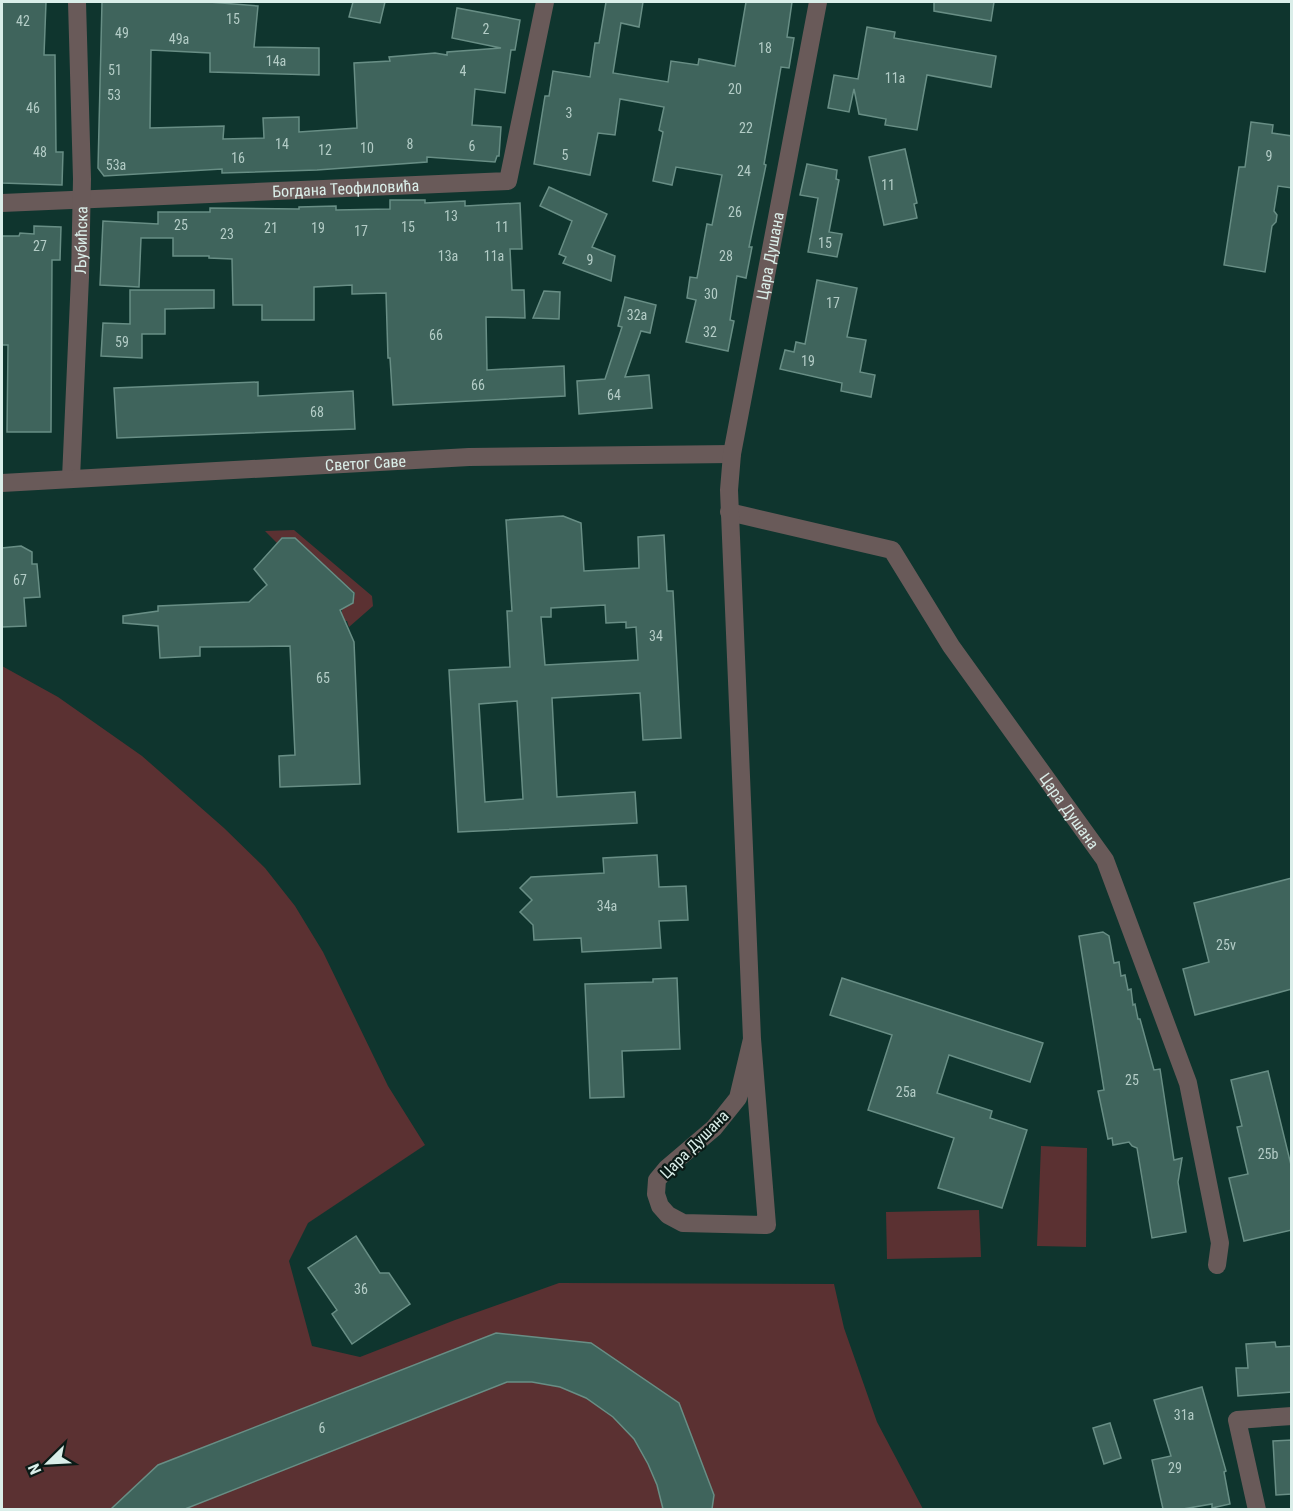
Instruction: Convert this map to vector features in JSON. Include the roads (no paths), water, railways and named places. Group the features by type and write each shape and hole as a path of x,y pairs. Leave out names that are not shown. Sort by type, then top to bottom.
{"street":[{"name":"Љубићска","path":"71,478 81,201 77,2"},
{"name":"Богдана Теофиловића","path":"2,203 508,181 544,2"},
{"name":"Цара Душана","path":"752,1040 738,1098 714,1128 667,1168 657,1180 656,1194 660,1206 668,1215 683,1223 767,1225 752,1040 729,512 732,454 818,2"},
{"name":"Светог Саве","path":"2,483 470,457 732,454"},
{"name":"Цара Душана","path":"729,512 892,550 951,646 1105,860 1188,1083 1220,1243 1217,1265"},
{"path":"1257,1509 1237,1420 1292,1416"}]}
